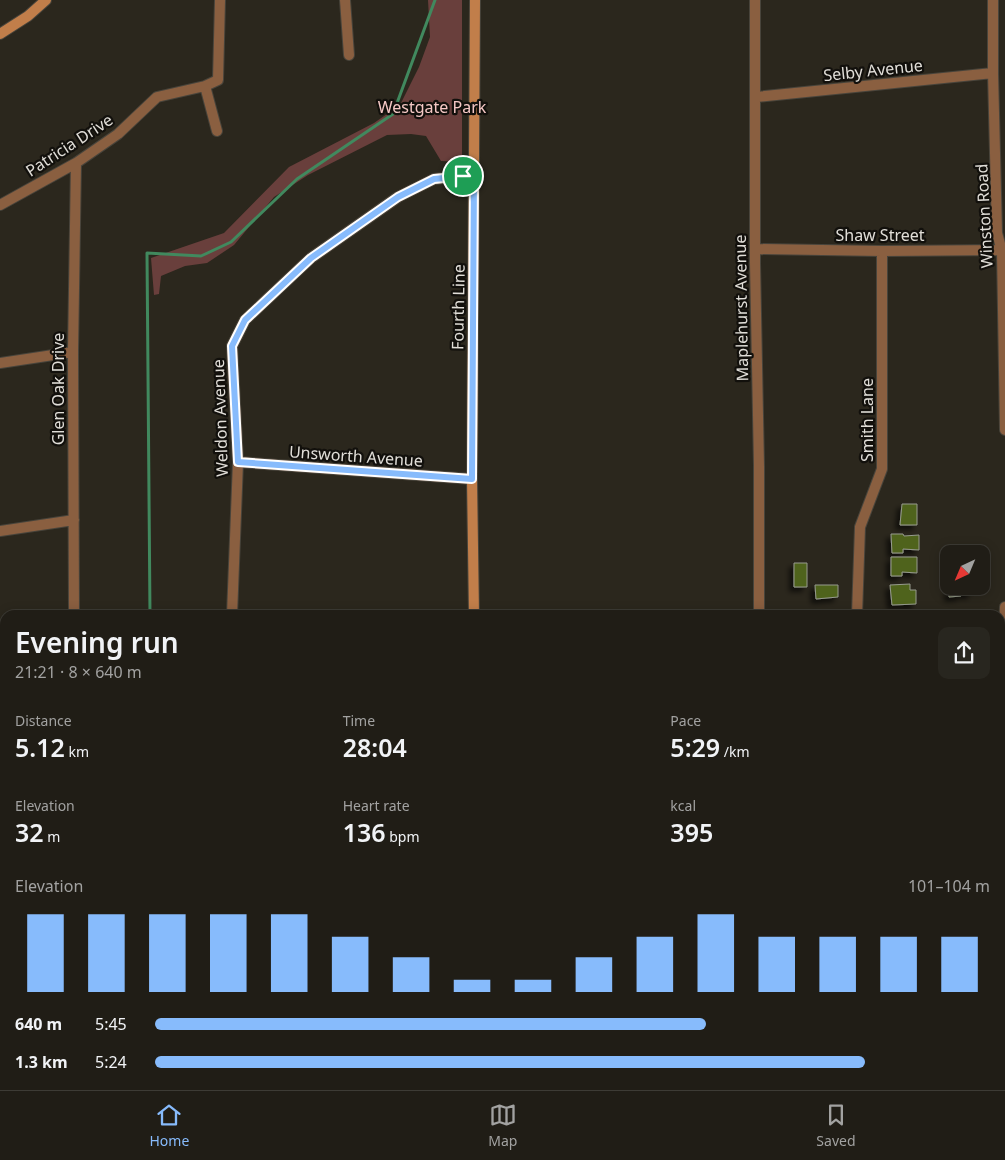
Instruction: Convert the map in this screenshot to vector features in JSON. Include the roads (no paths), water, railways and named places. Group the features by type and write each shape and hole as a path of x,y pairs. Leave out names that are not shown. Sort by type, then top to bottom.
{"street":[{"path":"0,34 28,16 46,0"},
{"path":"217,132 205,86 218,80 220,0"},
{"path":"345,0 349,55"},
{"name":"Fourth Line","path":"474,610 472,479 475,0"},
{"name":"Maplehurst Avenue","path":"755,0 755,248 759,466 759,610"},
{"name":"Winston Road","path":"993,0 997,233 1003,250 1005,430"},
{"name":"Selby Avenue","path":"756,97 993,73"},
{"name":"Patricia Drive","path":"0,205 76,163 118,134 157,97 205,86"},
{"name":"Glen Oak Drive","path":"74,610 73,352 76,163"},
{"name":"Weldon Avenue","path":"232,610 238,462 232,346 245,320 311,258 398,197 434,179 474,175"},
{"name":"Shaw Street","path":"755,248 882,251 1003,250"},
{"name":"Smith Lane","path":"857,610 860,527 882,469 882,251"},
{"path":"0,363 73,352"},
{"name":"Unsworth Avenue","path":"238,462 472,479"},
{"path":"0,531 74,520"}],"waterway":[{"path":"150,610 147,253 201,256 231,242 297,179 393,114 435,0"}],"park label":[{"name":"Westgate Park","path":"432,107"}]}
